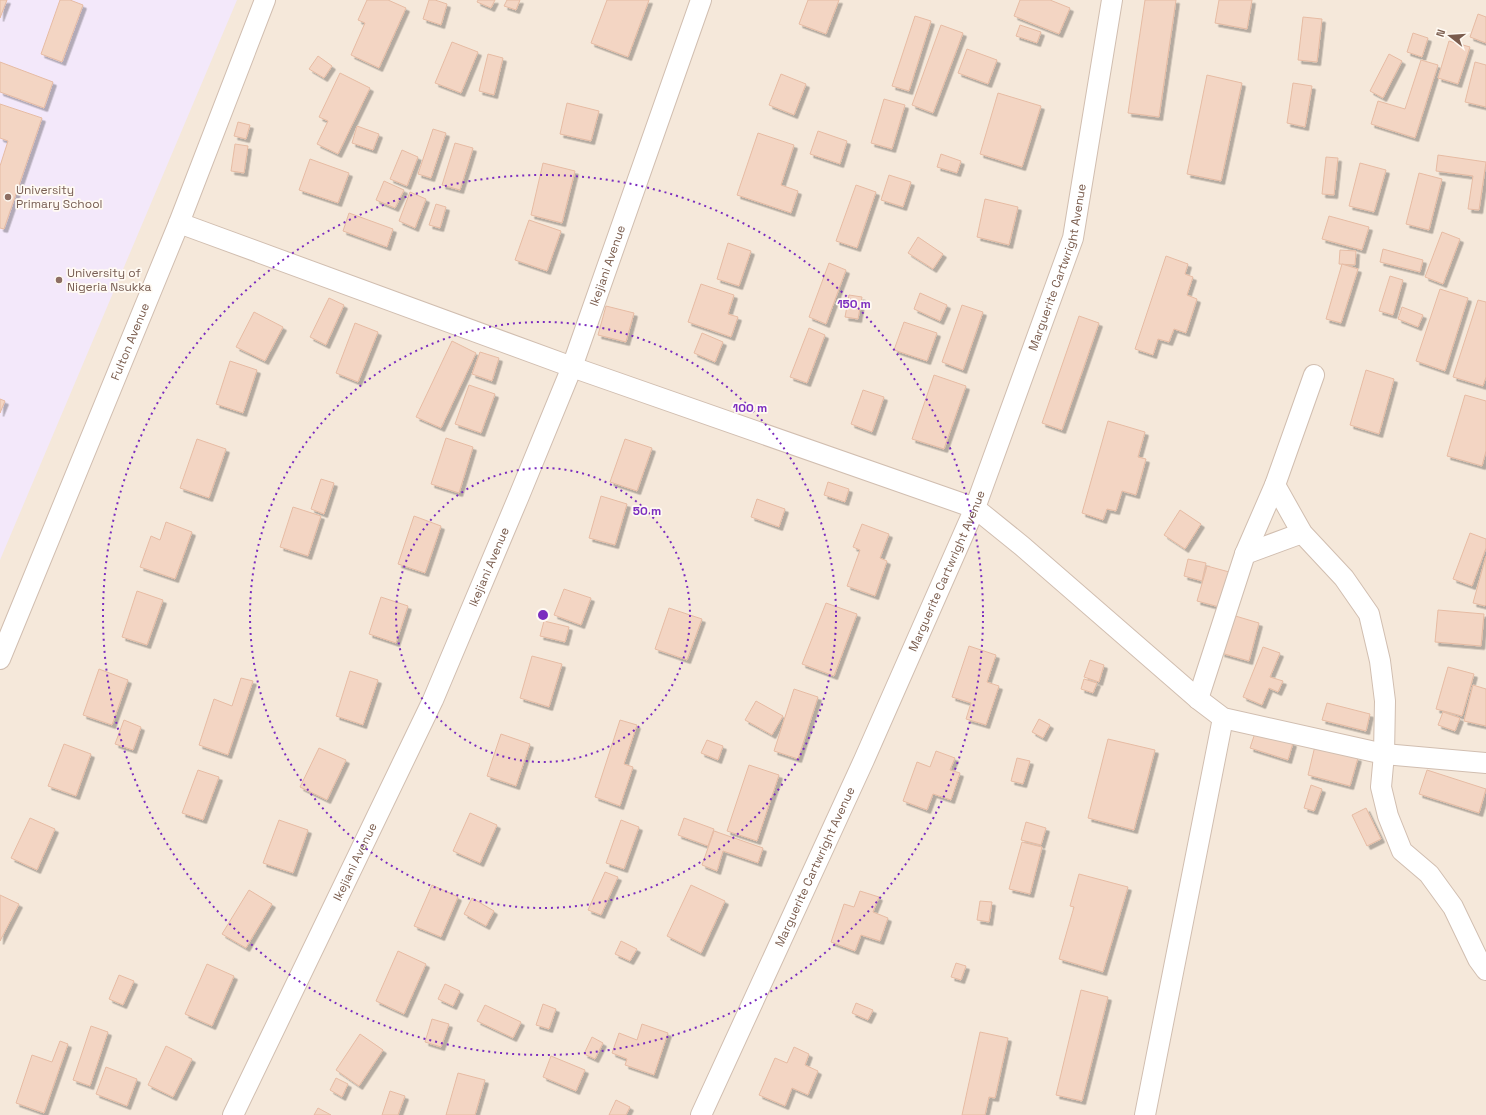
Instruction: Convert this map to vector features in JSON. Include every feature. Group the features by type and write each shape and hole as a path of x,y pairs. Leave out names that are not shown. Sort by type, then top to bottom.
{"street":[{"name":"Fulton Avenue","path":"0,659 179,223 265,0"},
{"name":"Ikejiani Avenue","path":"233,1115 433,700 572,367 701,0"},
{"name":"Marguerite Cartwright Avenue","path":"701,1115 864,760 976,508 1073,238 1112,0"},
{"path":"179,223 572,367 976,508 1022,546 1198,700 1223,718 1384,754 1486,763"},
{"path":"1198,700 1245,554 1275,485 1314,375"},
{"path":"1275,485 1302,533 1344,578 1369,614 1380,662 1385,700 1384,754 1381,788 1388,816 1402,851 1429,874 1453,907 1478,959 1486,970"},
{"path":"1245,554 1302,533"},
{"path":"1145,1115 1223,718"}],"shaded area":[{"path":"0,0 1486,0 1486,1115 0,1115"},
{"name":"University of Nigeria Nsukka","path":"0,0 237,0 0,560"}],"building":[{"path":"0,0 7,0 0,18"},
{"path":"60,0 70,0 83,5 62,62 41,54"},
{"path":"367,0 388,0 406,8 379,68 351,55 365,23 358,20"},
{"path":"429,0 435,0 447,4 441,25 423,19"},
{"path":"478,0 495,0 491,8 477,2"},
{"path":"507,0 520,0 516,10 504,6"},
{"path":"607,0 649,0 628,57 591,43"},
{"path":"808,0 839,0 826,34 799,24"},
{"path":"1020,0 1050,0 1070,8 1059,34 1014,16"},
{"path":"1145,0 1176,0 1159,117 1128,113"},
{"path":"1219,0 1252,0 1247,29 1215,23"},
{"path":"1478,14 1486,17 1486,43 1470,37"},
{"path":"915,16 931,21 909,91 892,86"},
{"path":"1303,17 1322,19 1317,62 1298,60"},
{"path":"941,25 963,33 933,113 912,105"},
{"path":"1020,25 1041,32 1037,43 1016,36"},
{"path":"1413,33 1428,38 1422,57 1407,52"},
{"path":"1449,41 1470,47 1458,84 1438,78"},
{"path":"452,42 478,52 461,93 435,83"},
{"path":"967,49 997,60 988,84 958,73"},
{"path":"488,54 503,58 494,95 479,91"},
{"path":"1389,54 1402,61 1383,98 1370,91"},
{"path":"318,56 332,66 324,78 309,69"},
{"path":"1421,60 1438,65 1415,138 1371,124 1378,101 1405,109"},
{"path":"0,62 53,82 44,108 0,92"},
{"path":"1475,62 1486,65 1486,107 1465,102"},
{"path":"340,73 370,88 338,154 317,144 328,121 319,117"},
{"path":"781,74 806,84 794,115 769,105"},
{"path":"1207,75 1242,83 1221,181 1187,174"},
{"path":"1293,83 1312,86 1305,127 1287,123"},
{"path":"998,93 1041,106 1022,167 980,154"},
{"path":"884,99 905,105 892,149 871,143"},
{"path":"567,103 599,111 591,141 560,134"},
{"name":"University Primary School","path":"0,104 42,118 4,229 0,228 0,166 8,141 0,138"},
{"path":"238,122 250,125 246,139 234,136"},
{"path":"357,126 379,134 373,150 352,143"},
{"path":"433,129 446,133 431,178 418,174"},
{"path":"818,131 847,141 840,164 810,154"},
{"path":"758,133 794,145 781,185 798,191 791,213 737,195"},
{"path":"455,143 473,148 460,190 442,185"},
{"path":"235,144 248,146 244,173 231,171"},
{"path":"402,150 418,157 407,186 390,179"},
{"path":"941,154 961,161 957,173 937,167"},
{"path":"1438,155 1486,162 1479,210 1468,209 1473,176 1436,171"},
{"path":"1326,157 1338,158 1334,195 1322,194"},
{"path":"310,159 349,173 338,203 299,190"},
{"path":"543,163 575,171 562,223 531,215"},
{"path":"1360,163 1386,170 1374,212 1349,206"},
{"path":"1419,173 1442,179 1429,230 1406,224"},
{"path":"889,175 911,182 903,207 881,200"},
{"path":"384,181 404,190 395,208 376,200"},
{"path":"856,185 876,192 857,248 836,241"},
{"path":"410,192 426,199 415,228 399,221"},
{"path":"985,199 1018,207 1009,245 977,237"},
{"path":"436,204 446,207 440,228 429,225"},
{"path":"349,213 393,229 387,247 343,231"},
{"path":"1329,216 1369,227 1362,250 1322,239"},
{"path":"529,220 561,231 547,271 515,260"},
{"path":"1442,232 1460,239 1443,284 1425,277"},
{"path":"918,237 943,254 933,269 908,253"},
{"path":"728,243 751,251 739,286 717,279"},
{"path":"1383,249 1423,260 1420,272 1380,262"},
{"path":"1340,250 1356,251 1355,265 1339,264"},
{"path":"1166,256 1188,264 1185,274 1193,277 1187,295 1197,299 1186,333 1174,329 1169,342 1158,339 1153,355 1135,349"},
{"path":"829,263 846,270 826,324 809,317"},
{"path":"1342,264 1358,269 1341,323 1326,319"},
{"path":"1390,276 1403,280 1393,315 1379,311"},
{"path":"701,284 734,295 728,314 738,317 731,337 688,322"},
{"path":"1440,289 1468,298 1445,371 1416,361"},
{"path":"920,293 947,305 940,321 914,309"},
{"path":"849,295 862,297 858,319 845,317"},
{"path":"329,298 344,305 326,345 310,337"},
{"path":"1478,300 1486,302 1486,377 1483,386 1453,377"},
{"path":"962,305 983,312 963,370 942,362"},
{"path":"606,306 634,313 626,342 598,335"},
{"path":"1402,307 1423,315 1418,327 1398,319"},
{"path":"254,312 283,327 265,361 236,347"},
{"path":"1079,316 1099,323 1062,430 1042,423"},
{"path":"904,322 937,333 927,361 894,350"},
{"path":"355,323 378,332 358,382 336,373"},
{"path":"809,328 825,335 807,383 790,377"},
{"path":"702,333 723,342 715,362 694,353"},
{"path":"452,341 476,353 441,428 416,417"},
{"path":"480,352 499,358 492,381 472,374"},
{"path":"230,361 257,370 243,413 216,404"},
{"path":"1366,370 1394,379 1379,434 1350,425"},
{"path":"934,375 966,386 944,449 912,439"},
{"path":"469,385 495,394 481,433 455,424"},
{"path":"863,390 884,397 872,432 851,424"},
{"path":"1465,395 1486,401 1486,451 1482,466 1447,456"},
{"path":"0,399 5,401 0,413"},
{"path":"1108,421 1145,432 1138,457 1146,459 1136,495 1122,491 1116,511 1107,509 1103,520 1082,513"},
{"path":"446,438 473,447 459,493 431,484"},
{"path":"197,439 226,449 209,498 180,488"},
{"path":"625,439 652,448 637,491 610,482"},
{"path":"321,479 334,483 324,514 311,509"},
{"path":"828,482 849,489 845,502 824,495"},
{"path":"601,496 627,504 615,545 589,538"},
{"path":"757,499 785,509 779,527 751,517"},
{"path":"293,507 321,516 308,556 280,547"},
{"path":"1180,510 1201,524 1185,549 1164,535"},
{"path":"414,516 441,526 425,573 398,564"},
{"path":"166,522 192,532 175,579 140,567 151,536 160,540"},
{"path":"862,524 889,534 880,558 887,561 875,596 847,586 860,550 853,547"},
{"path":"1470,533 1486,539 1486,548 1472,586 1453,579"},
{"path":"1486,556 1486,605 1485,606 1473,603"},
{"path":"1188,559 1206,563 1202,581 1184,576"},
{"path":"1207,566 1233,573 1223,608 1197,601"},
{"path":"564,589 591,598 581,625 554,615"},
{"path":"137,591 163,600 147,645 122,637"},
{"path":"381,597 408,606 396,643 369,634"},
{"path":"826,603 857,614 834,676 802,664"},
{"path":"669,608 702,619 687,660 655,649"},
{"path":"1438,610 1484,614 1481,646 1435,642"},
{"path":"1232,615 1259,623 1249,661 1221,653"},
{"path":"544,621 569,627 565,642 540,636"},
{"path":"969,646 996,655 987,682 999,686 986,725 966,719 971,703 952,697"},
{"path":"1263,647 1280,653 1270,677 1283,681 1278,692 1269,688 1262,705 1243,697"},
{"path":"532,656 562,664 549,707 520,698"},
{"path":"1090,660 1104,665 1099,682 1084,677"},
{"path":"1448,667 1474,674 1462,716 1436,709"},
{"path":"99,669 128,680 112,725 83,715"},
{"path":"350,671 378,680 363,725 336,716"},
{"path":"241,678 253,681 228,755 199,745 214,699 232,706"},
{"path":"1084,679 1097,683 1093,693 1081,689"},
{"path":"1473,685 1486,689 1486,726 1464,721"},
{"path":"794,689 818,697 798,759 774,751"},
{"path":"756,701 783,716 772,735 745,720"},
{"path":"1327,703 1370,714 1366,731 1322,720"},
{"path":"1443,712 1460,718 1455,731 1438,725"},
{"path":"1039,719 1050,725 1043,738 1032,732"},
{"path":"124,720 141,727 133,750 115,744"},
{"path":"620,720 637,725 624,764 633,767 620,806 595,797"},
{"path":"1256,730 1293,743 1288,760 1250,748"},
{"path":"501,734 530,744 516,786 487,776"},
{"path":"1108,739 1155,750 1134,830 1088,818"},
{"path":"707,740 723,746 718,760 701,753"},
{"path":"64,744 91,754 76,796 48,786"},
{"path":"1315,746 1358,758 1350,786 1308,775"},
{"path":"319,748 346,760 327,800 300,787"},
{"path":"936,751 955,758 950,770 960,773 951,800 933,794 927,810 903,801 917,762 930,767"},
{"path":"1017,758 1030,761 1023,784 1011,781"},
{"path":"749,765 779,775 757,841 727,831"},
{"path":"198,770 219,777 203,820 182,813"},
{"path":"1427,770 1486,789 1479,813 1419,794"},
{"path":"1311,785 1322,789 1314,811 1304,808"},
{"path":"1366,808 1381,839 1367,846 1352,815"},
{"path":"470,813 497,825 480,863 453,851"},
{"path":"30,818 55,829 37,870 11,858"},
{"path":"684,818 714,829 708,846 678,835"},
{"path":"279,820 308,830 293,873 263,863"},
{"path":"621,820 639,827 624,869 606,863"},
{"path":"1026,822 1046,828 1041,845 1021,840"},
{"path":"714,831 763,848 758,863 723,851 717,871 702,865"},
{"path":"1022,842 1042,847 1030,894 1009,889"},
{"path":"605,872 618,877 601,915 588,910"},
{"path":"1079,874 1128,887 1103,972 1059,959 1074,907 1070,906"},
{"path":"432,885 458,897 441,937 414,926"},
{"path":"691,885 725,901 701,953 667,936"},
{"path":"249,890 272,904 246,948 222,934"},
{"path":"860,891 879,897 873,912 888,918 880,941 861,935 855,951 831,942 844,904 854,907"},
{"path":"0,895 19,904 0,941"},
{"path":"472,898 494,911 486,926 464,914"},
{"path":"980,901 992,902 989,922 977,920"},
{"path":"621,941 637,949 630,961 615,954"},
{"path":"398,951 426,964 404,1014 376,1001"},
{"path":"956,963 966,966 961,980 951,977"},
{"path":"207,964 234,976 212,1026 185,1014"},
{"path":"119,975 134,981 123,1005 109,999"},
{"path":"445,984 460,991 453,1006 438,999"},
{"path":"1081,990 1108,997 1082,1101 1056,1095"},
{"path":"856,1003 873,1010 868,1020 852,1013"},
{"path":"543,1004 556,1009 549,1029 536,1025"},
{"path":"485,1005 521,1022 513,1038 477,1021"},
{"path":"432,1019 449,1024 441,1047 425,1042"},
{"path":"642,1024 668,1033 654,1075 625,1065 627,1059 612,1053 619,1033 637,1040"},
{"path":"91,1026 108,1032 90,1086 73,1080"},
{"path":"980,1032 1008,1038 995,1098 989,1097 985,1115 962,1115"},
{"path":"360,1034 383,1050 359,1086 336,1070"},
{"path":"592,1037 603,1043 595,1059 584,1054"},
{"path":"60,1041 68,1044 44,1113 16,1103 32,1055 52,1062"},
{"path":"166,1046 192,1059 173,1097 148,1085"},
{"path":"794,1047 809,1054 805,1065 818,1071 808,1095 792,1088 785,1106 759,1095 775,1058 787,1063"},
{"path":"551,1056 585,1070 576,1091 543,1077"},
{"path":"106,1067 137,1079 127,1106 96,1094"},
{"path":"458,1073 485,1080 475,1115 446,1115"},
{"path":"336,1078 348,1084 342,1097 330,1090"},
{"path":"390,1091 405,1096 398,1115 382,1115"},
{"path":"616,1100 630,1107 626,1115 609,1115"},
{"path":"318,1108 331,1115 314,1115"}],"place":[{"name":"University Primary School","path":"8,197"},
{"name":"University of Nigeria Nsukka","path":"59,280"}]}
